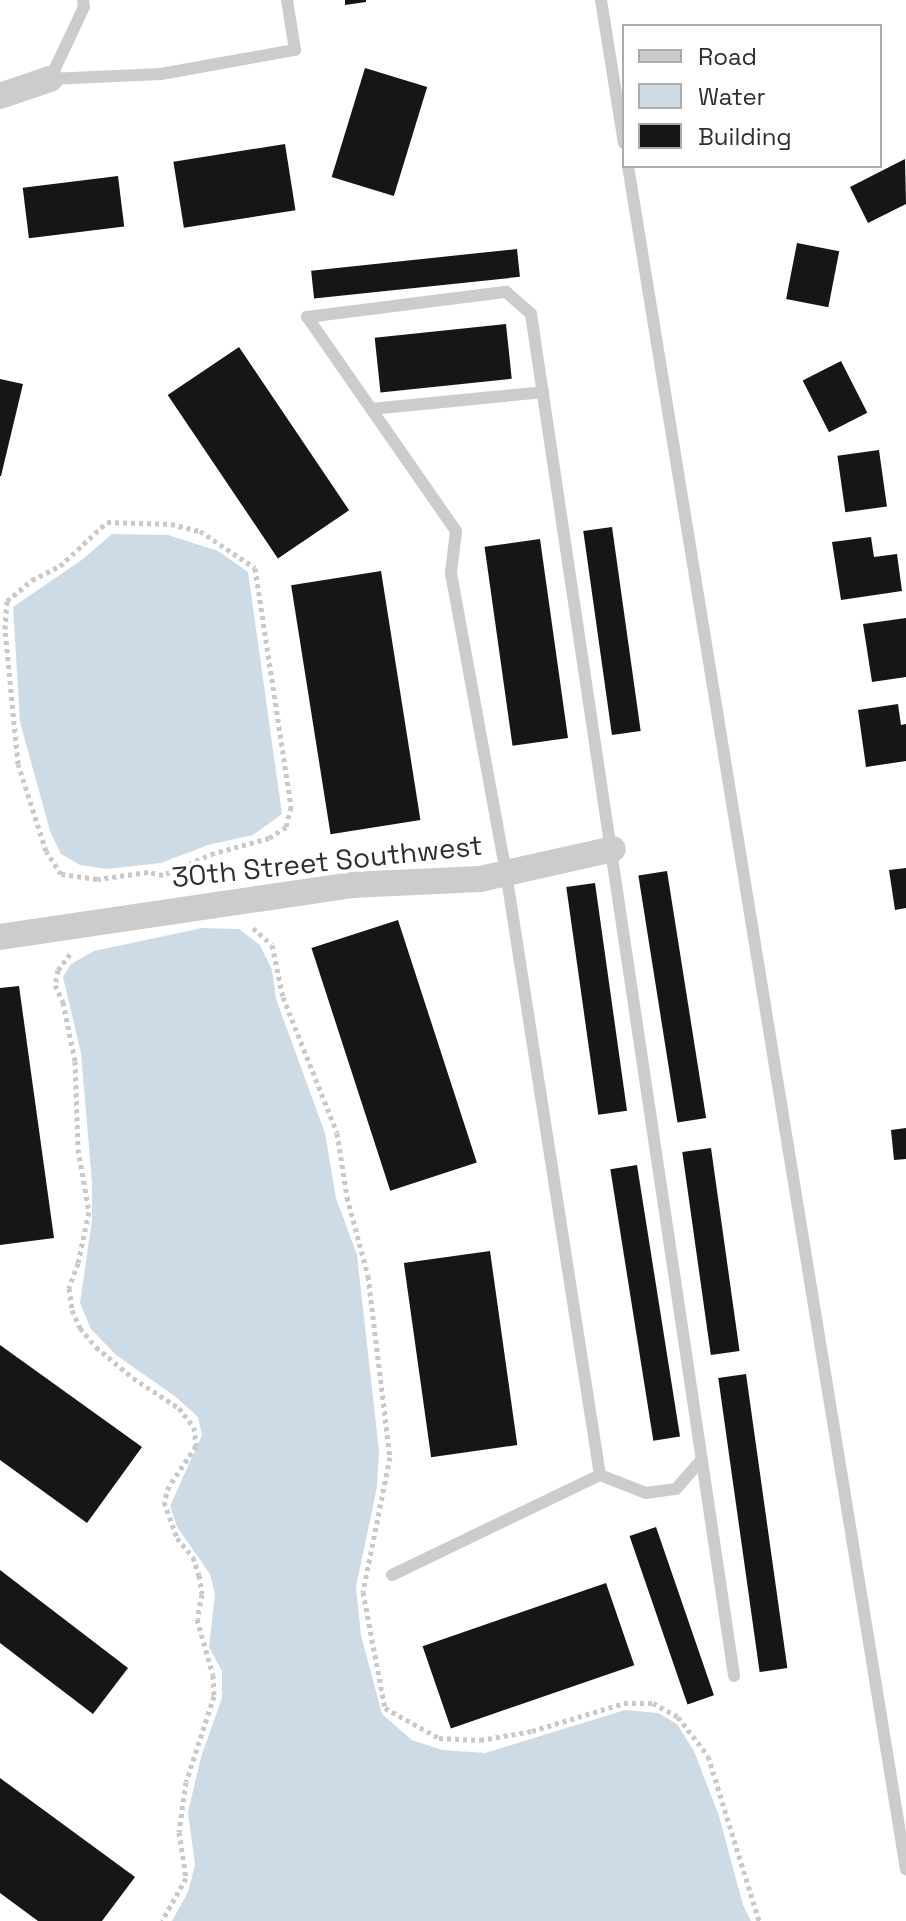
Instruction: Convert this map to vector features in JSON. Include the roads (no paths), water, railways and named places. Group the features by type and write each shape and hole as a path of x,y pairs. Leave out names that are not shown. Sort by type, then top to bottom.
{"street":[{"path":"0,96 50,79"},
{"name":"30th Street Southwest","path":"0,937 351,885 423,884 506,873 613,849"}],"lane":[{"path":"83,0 84,7 50,79 161,74 295,50 287,0"},
{"path":"601,0 622,131"},
{"path":"628,168 906,1869"},
{"path":"600,1475 506,873 451,573 456,531 307,317 506,292 531,314 734,1676"},
{"path":"371,409 543,392"},
{"path":"392,1575 600,1475 646,1493 676,1489 700,1461"}],"water":[{"path":"112,534 168,535 218,551 248,572 282,814 253,835 208,845 161,863 107,869 80,865 61,854 50,831 20,722 13,607 83,559"},
{"path":"202,928 239,929 260,945 272,970 276,999 325,1133 336,1198 357,1255 379,1451 377,1487 356,1587 361,1635 382,1714 412,1740 442,1750 485,1753 625,1710 658,1713 677,1724 694,1751 719,1816 743,1905 751,1921 172,1921 188,1892 195,1865 188,1812 201,1757 222,1698 222,1671 209,1647 215,1594 210,1574 177,1527 170,1506 202,1435 198,1417 176,1397 116,1355 91,1329 80,1303 92,1220 92,1183 81,1053 63,977 71,964 94,951"}]}
